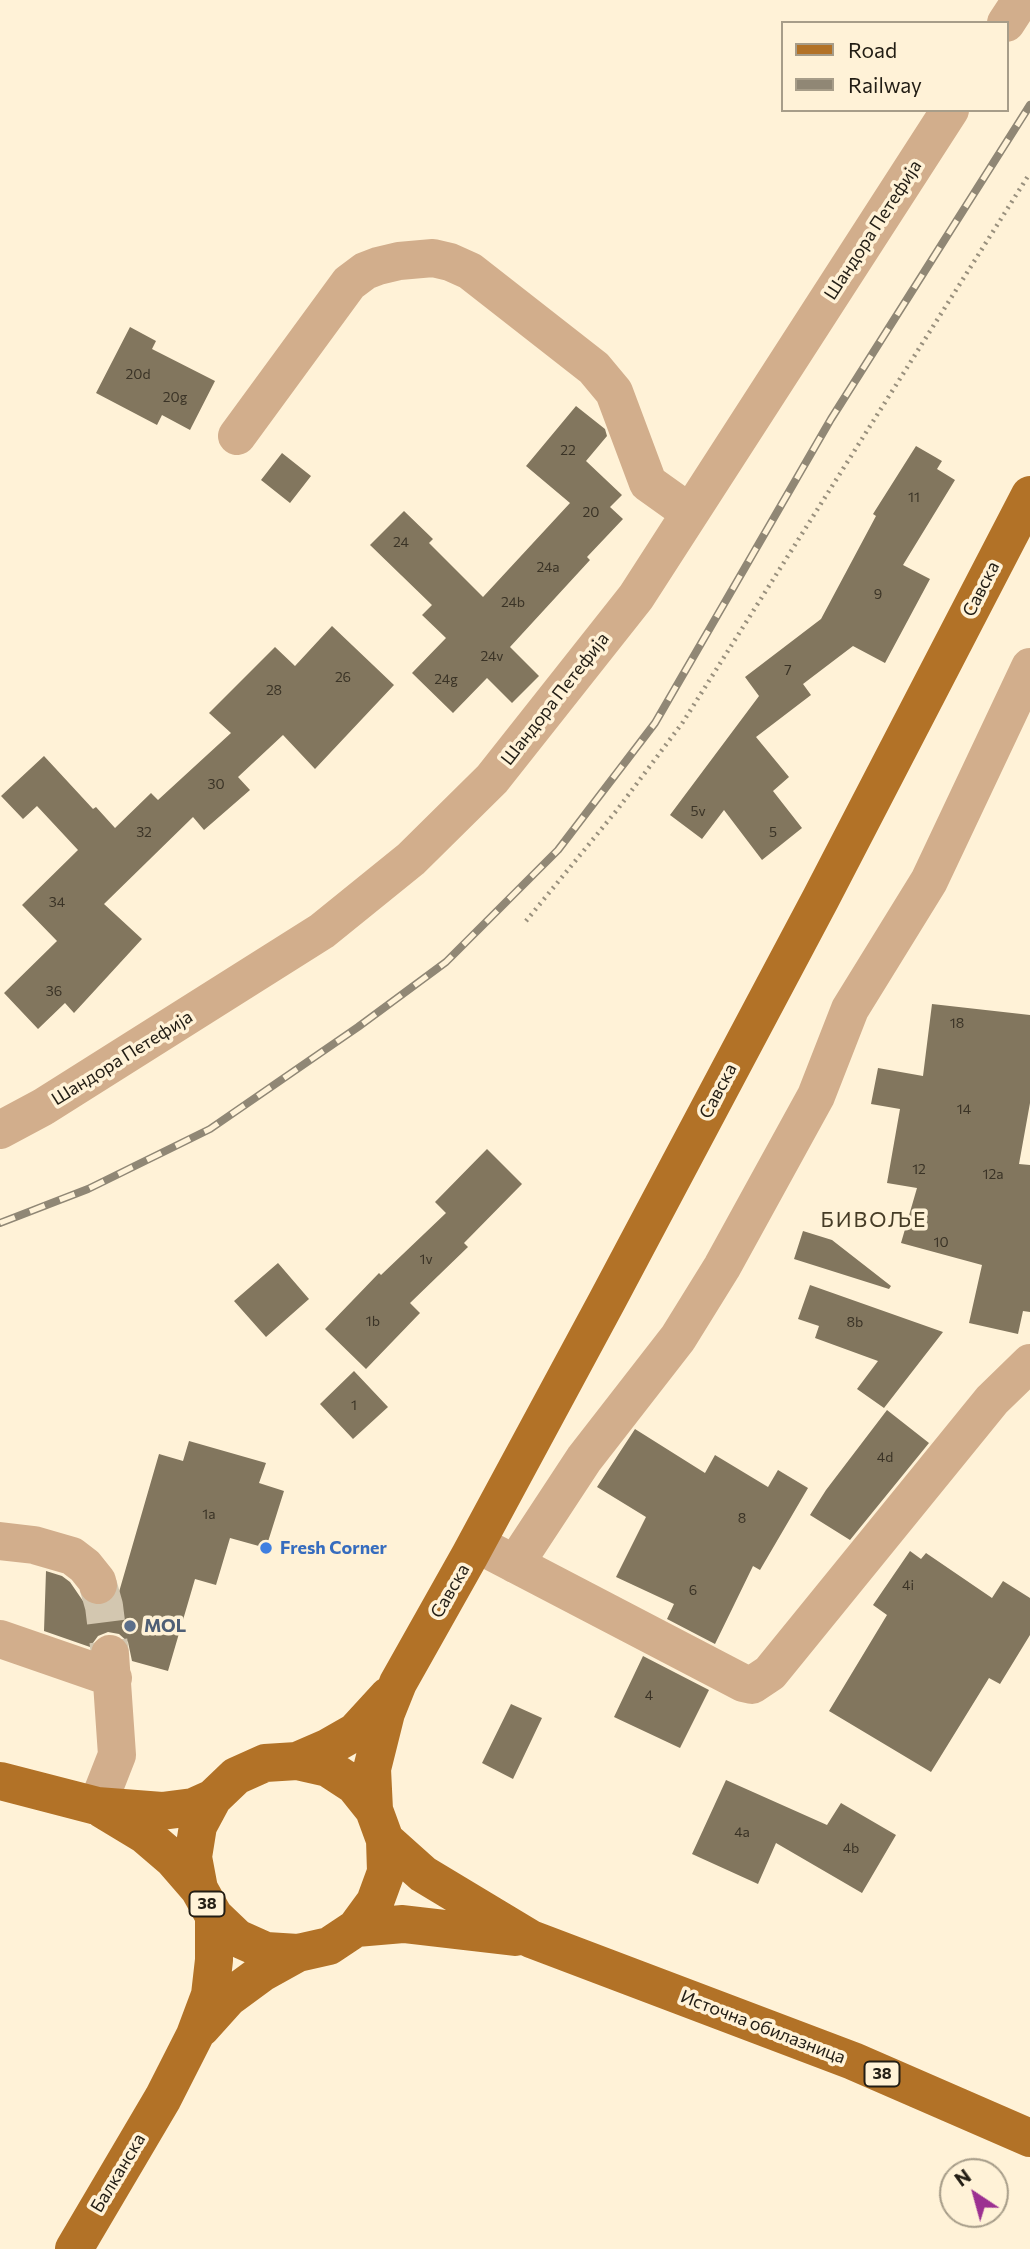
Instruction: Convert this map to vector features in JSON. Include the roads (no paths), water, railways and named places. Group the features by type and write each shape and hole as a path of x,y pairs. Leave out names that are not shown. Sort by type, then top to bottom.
{"main road":[{"name":"Савска","path":"380,1825 372,1769 386,1713 398,1683 477,1544 821,898 1030,495"},
{"name":"Савска","path":"297,1761 355,1732 398,1683"},
{"name":"38","path":"97,1806 145,1835 173,1858 206,1903 237,1938 266,1951 298,1953 329,1946 356,1928 375,1902 386,1872 380,1825 355,1785 328,1768 297,1761 265,1763 236,1776 213,1798 198,1826 193,1857 206,1903"},
{"name":"38","path":"0,1781 97,1806 162,1811 193,1807 213,1798"},
{"name":"Источна обилазница","path":"380,1825 422,1874 531,1939 853,2061 1030,2138"},
{"path":"195,2035 210,1995 214,1960 206,1903"},
{"name":"Источна обилазница","path":"356,1928 403,1924 531,1939"},
{"path":"195,2035 228,1998 262,1973 298,1953"},
{"name":"Балканска","path":"74,2249 163,2098 195,2035"}],"street":[{"path":"1007,21 1021,0"},
{"name":"Шандора Петефија","path":"0,1130 43,1107 322,931 411,859 492,779 636,597 949,112"},
{"path":"237,436 349,283 365,271 378,266 433,258 470,271 594,368 614,392 648,484 690,513"},
{"path":"514,1564 584,1459 678,1338 722,1266 816,1096 850,1009 929,881 1030,667"},
{"path":"477,1544 743,1683 752,1685 770,1673 992,1400 1030,1363"},
{"path":"0,1541 34,1545 72,1556 85,1566 98,1585"},
{"path":"0,1639 111,1666 117,1755 97,1806"}],"tunnel":[{"path":"98,1585 104,1606 110,1654"}],"railway":[{"path":"0,1223 88,1189 210,1129 358,1027 446,962 558,850 655,723 831,419 1030,105"}],"place":[{"name":"Fresh Corner","path":"266,1548"},
{"name":"MOL","path":"130,1626"}],"district":[{"name":"БИВОЉЕ","path":"874,1220"}]}
